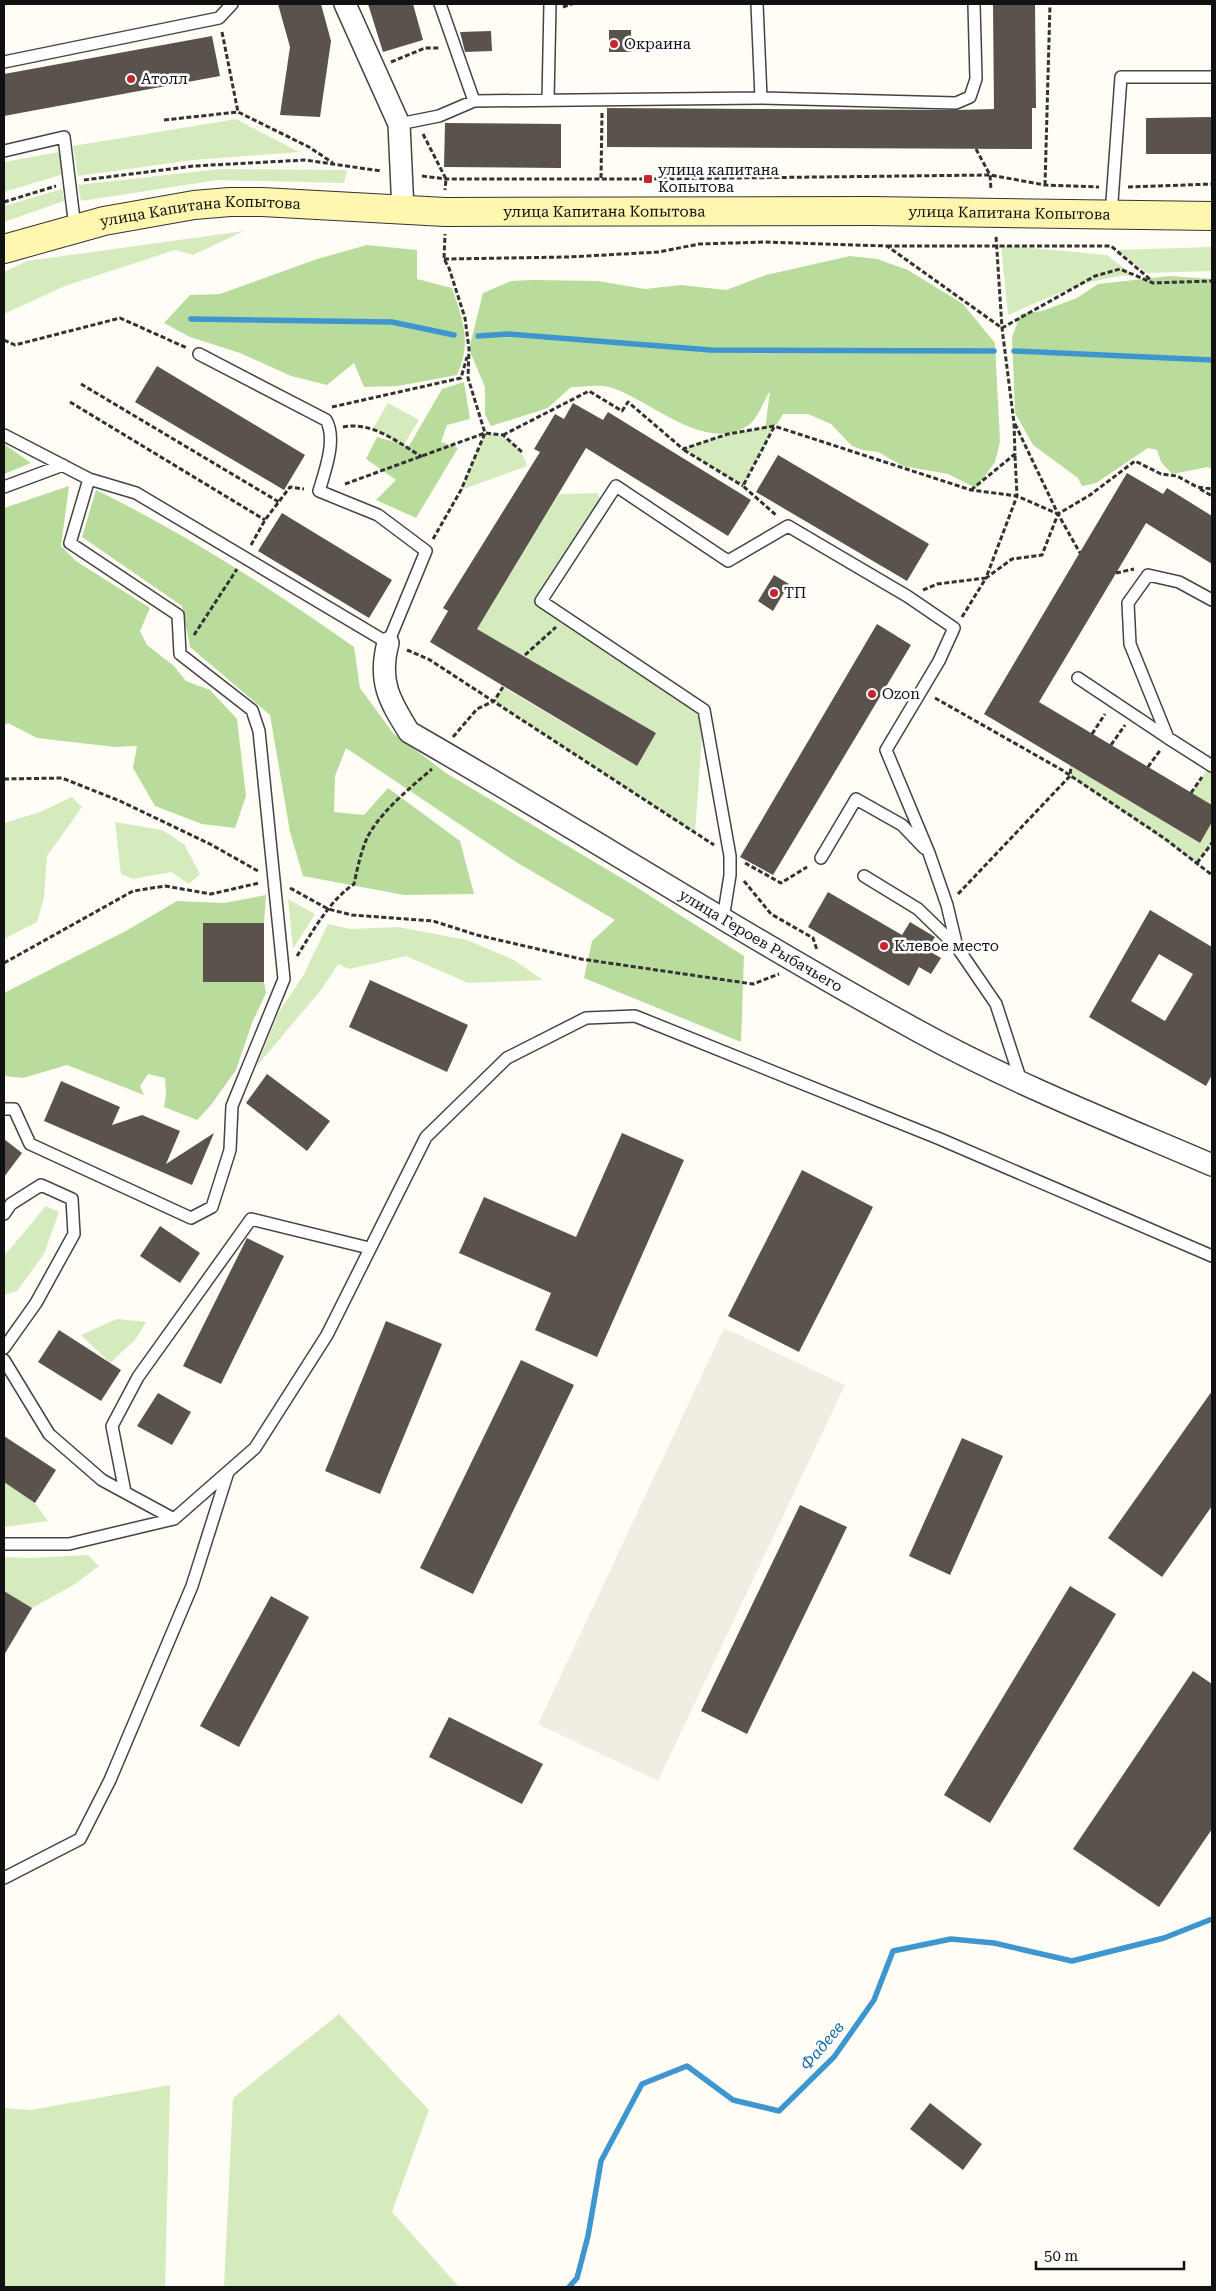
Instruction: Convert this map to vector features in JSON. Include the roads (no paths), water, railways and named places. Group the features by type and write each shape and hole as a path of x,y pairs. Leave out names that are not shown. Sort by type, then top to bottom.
{"main road":[{"name":"улица Капитана Копытова","path":"4,249 75,228 178,207 230,202 262,202 403,211 871,211 1212,216"}],"street":[{"path":"345,4 398,124 403,211"},
{"name":"улица Героев Рыбачьего","path":"388,643 383,662 388,700 409,732 441,759 922,1033 1021,1081 1212,1165"}],"lane":[{"path":"4,62 219,18 232,4"},
{"path":"440,4 474,101"},
{"path":"548,100 550,4"},
{"path":"756,4 761,98"},
{"path":"398,124 439,116 474,101 761,98 956,103 970,97 976,79 974,4"},
{"path":"1111,216 1121,77 1212,76"},
{"path":"4,151 64,137 75,228"},
{"path":"4,435 89,479 136,493 388,643 426,550 378,516 318,491 326,467 331,429 326,420 199,354"},
{"path":"4,487 63,465"},
{"path":"4,1109 14,1109 30,1144 191,1218 212,1208 230,1150 232,1106 284,978 259,731 252,710 180,654 178,615 70,543 89,479"},
{"path":"723,919 730,875 730,856 704,710 541,601 616,486 728,561 788,526 907,596 954,628 922,691 886,750 929,853 948,905 957,947"},
{"path":"1168,738 1130,644 1128,603 1148,576 1179,582 1212,600"},
{"path":"1078,678 1212,766"},
{"path":"821,858 856,799 902,825 929,853"},
{"path":"864,876 918,908 957,947 996,1004 1021,1081"},
{"path":"4,1544 69,1544 174,1519 255,1448 327,1335 426,1137 507,1058 586,1018 635,1016 940,1139 1212,1256"},
{"path":"4,1214 11,1204 41,1185 72,1199 74,1234 36,1303 4,1348"},
{"path":"125,1492 112,1426 138,1377 251,1219 369,1248"},
{"path":"4,1360 49,1434 102,1480 174,1519"},
{"path":"4,1878 80,1839 110,1780 192,1586 229,1471"}],"waterway":[{"path":"191,319 392,322 454,335"},
{"path":"478,336 508,334 711,350 994,351"},
{"path":"1014,351 1212,360"},
{"name":"Фадеев","path":"569,2287 577,2278 588,2236 601,2161 642,2084 687,2066 733,2100 779,2111 834,2057 874,2000 893,1951 951,1939 994,1943 1072,1961 1164,1938 1212,1919"}],"place":[{"name":"Окраина","path":"614,44"},
{"name":"Атолл","path":"131,79"},
{"name":"улица капитана Копытова","path":"648,179"},
{"name":"ТП","path":"774,593"},
{"name":"Ozon","path":"872,694"},
{"name":"Клевое место","path":"884,946"}]}
